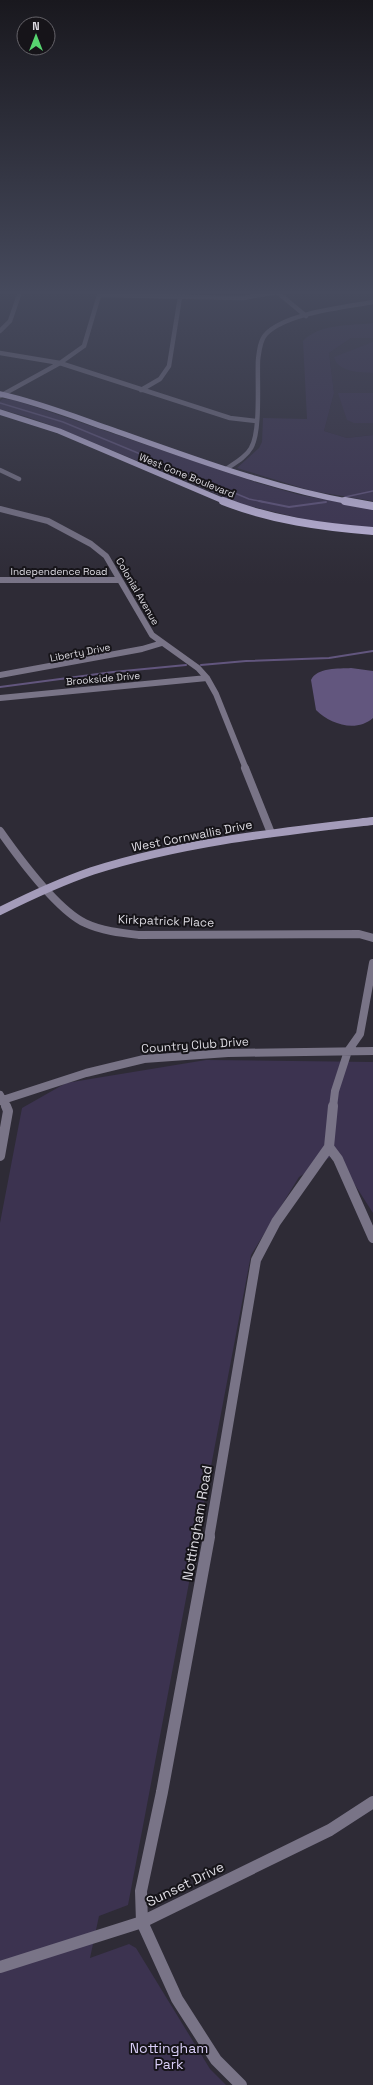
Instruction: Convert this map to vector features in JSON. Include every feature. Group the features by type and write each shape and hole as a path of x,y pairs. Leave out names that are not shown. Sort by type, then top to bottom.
{"main road":[{"name":"West Cone Boulevard","path":"1,395 58,411 294,491 373,506"},
{"name":"West Cone Boulevard","path":"0,412 53,429 232,504 293,521 373,531"}],"street":[{"path":"1,395 12,389"},
{"path":"226,469 249,451 254,444 257,389"},
{"path":"141,390 230,418 256,421"},
{"path":"0,470 19,479"},
{"name":"Colonial Avenue","path":"0,509 48,521 70,530 106,556 118,580 152,635 198,668 207,678 216,694 271,833"},
{"name":"Independence Road","path":"0,580 118,580"},
{"name":"Liberty Drive","path":"0,675 142,649 162,643"},
{"name":"Brookside Drive","path":"0,698 207,678"},
{"name":"West Cornwallis Drive","path":"0,911 46,888 95,869 144,855 190,845 271,833 373,821"},
{"name":"Kirkpatrick Place","path":"0,831 46,888 68,911 81,921 95,927 117,933 139,935 359,934 373,938"},
{"name":"Nottingham Road","path":"240,2085 216,2060 177,1999 156,1958 142,1922 141,1891 162,1792 204,1568 256,1260 276,1222 329,1147 335,1091 348,1051 360,1034 373,963"},
{"name":"Country Club Drive","path":"1,1099 86,1073 144,1059 228,1053 373,1051"},
{"path":"0,1156 8,1111 1,1099"},
{"path":"329,1147 338,1159 373,1238"},
{"name":"Sunset Drive","path":"0,1967 142,1922 330,1830 373,1802"}],"shaded area":[{"path":"334,389 373,389 373,435 347,438 324,431 334,393"},
{"path":"351,668 373,671 373,718 366,723 351,726 336,723 316,710 311,680 318,673 323,671"}],"green space":[{"path":"305,389 334,389 334,393 324,431 347,438 373,435 373,501 312,491 237,468 259,448 262,442 263,418 307,419"},
{"path":"338,393 373,393 373,423 354,423 347,420"},
{"path":"3,399 14,400 258,483 300,495 373,508 373,528 312,521 241,504 56,427 0,409 0,401"},
{"name":"Nottingham Park","path":"206,1060 373,1062 373,1213 335,1154 299,1177 251,1255 128,1905 99,1916 90,1958 129,1944 136,1948 210,2069 226,2085 0,2085 0,1223 22,1108 66,1083"}],"waterway":[{"path":"0,403 63,422 249,499 289,507 326,502"},
{"path":"345,497 373,491"},
{"path":"201,665 246,661 329,658 373,651"},
{"path":"0,687 113,672 186,665"}]}
